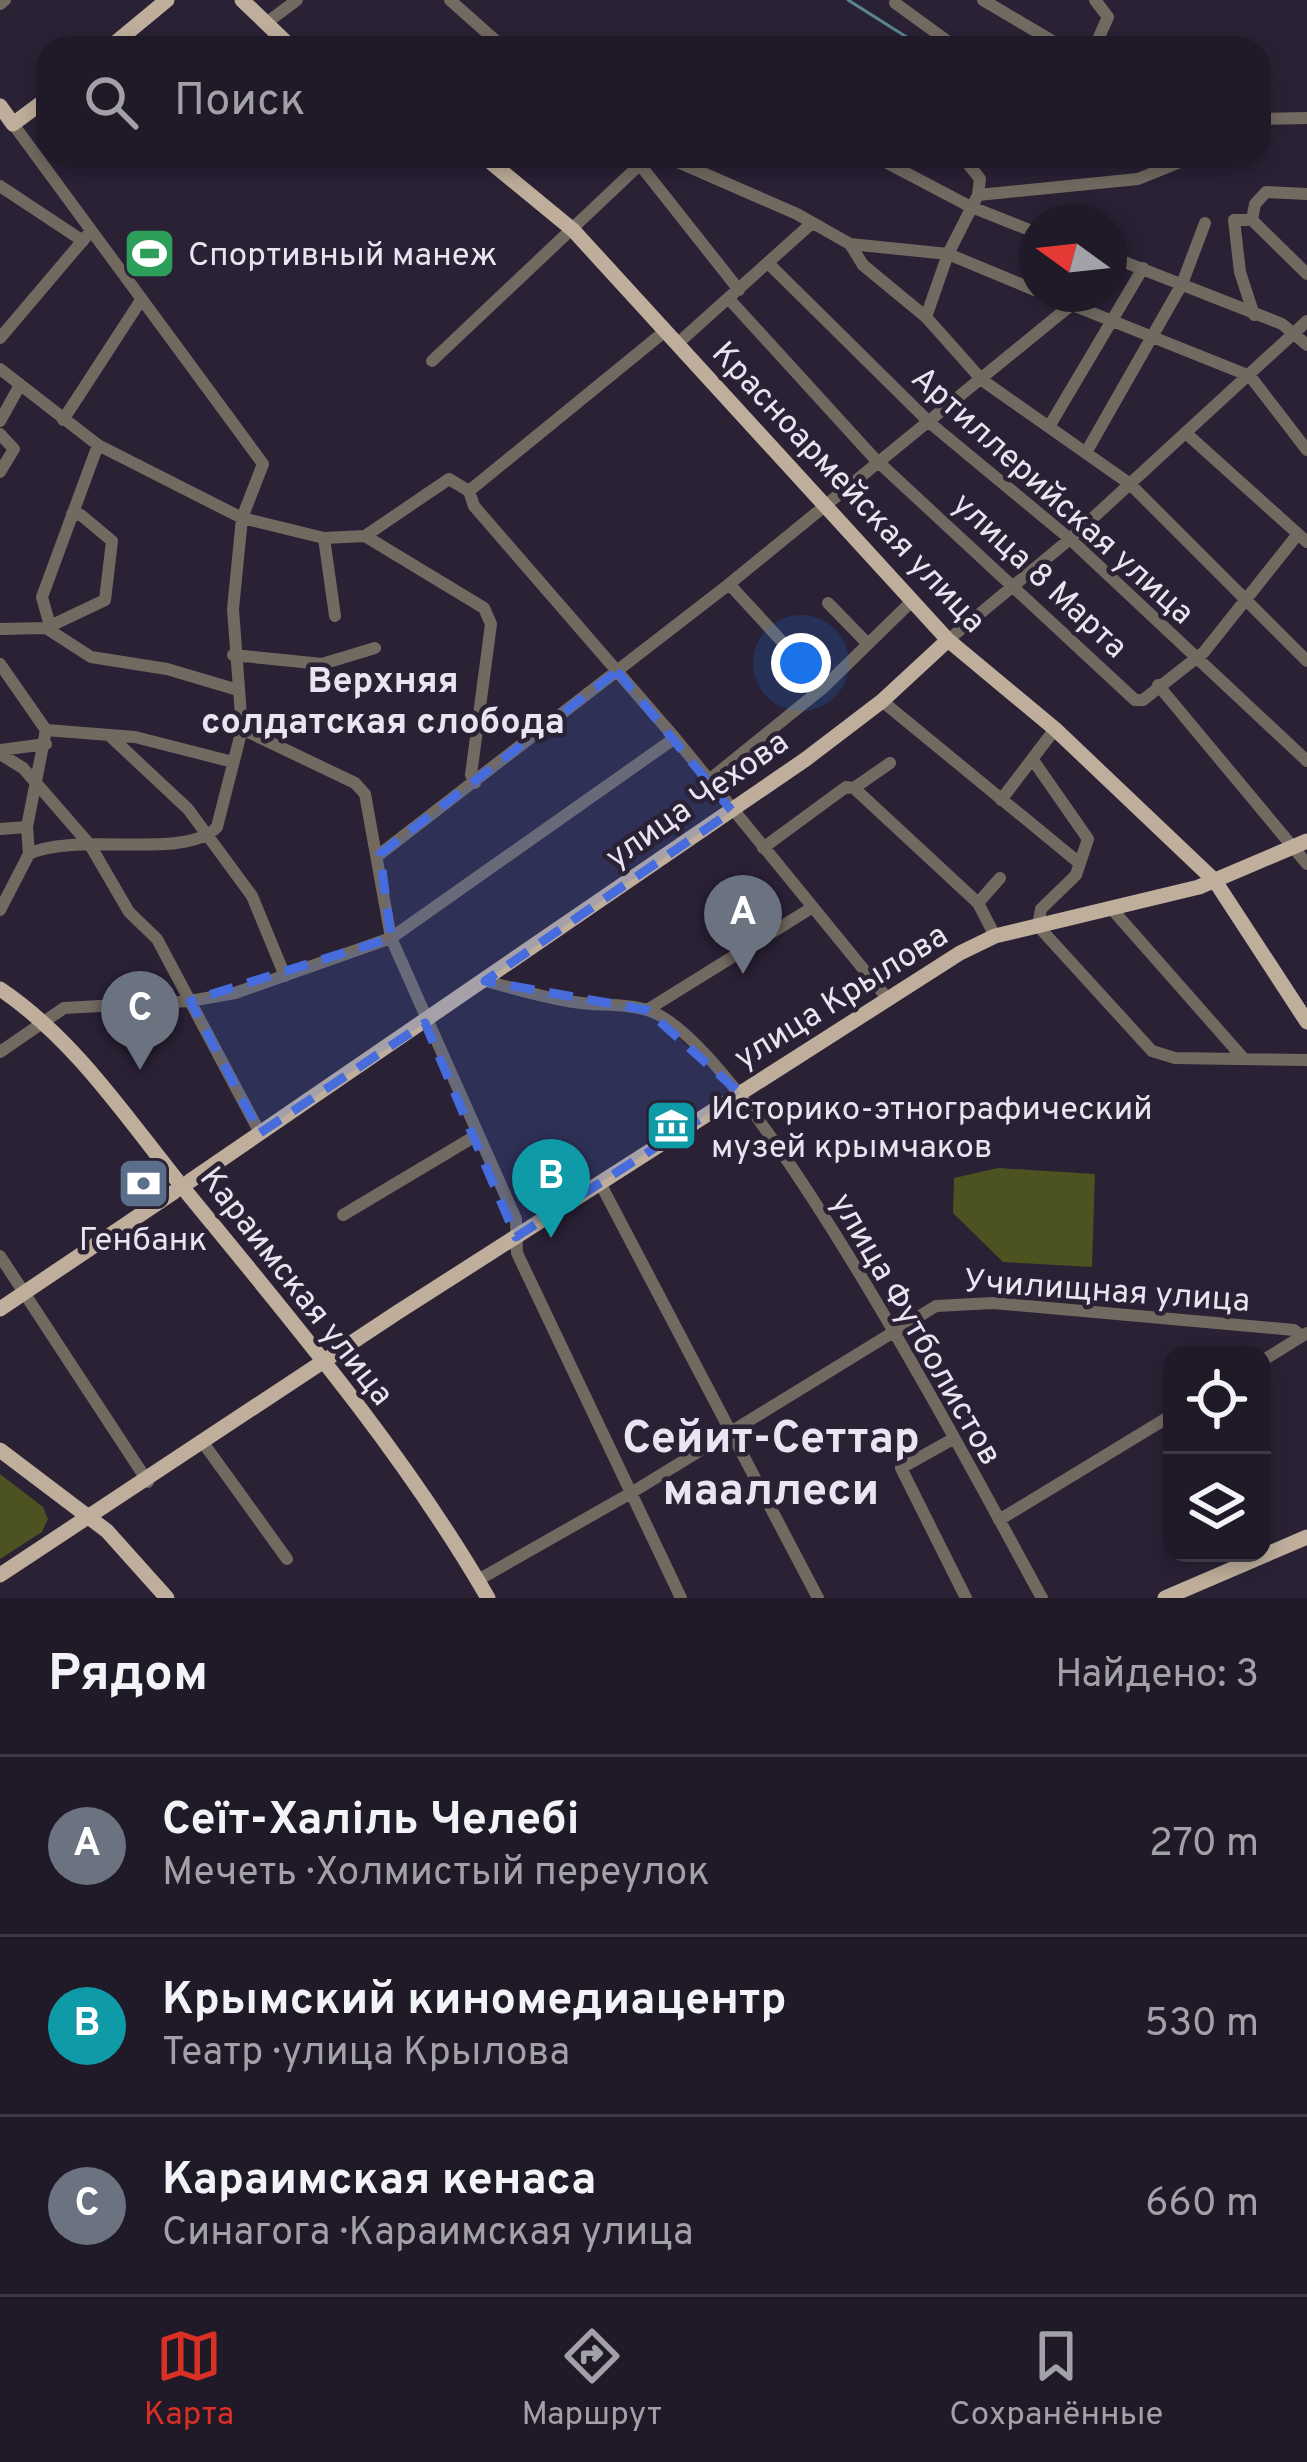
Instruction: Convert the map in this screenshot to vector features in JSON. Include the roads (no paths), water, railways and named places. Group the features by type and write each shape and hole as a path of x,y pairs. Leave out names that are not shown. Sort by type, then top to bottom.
{"main road":[{"path":"124,36 167,0"},
{"path":"242,0 278,36"},
{"path":"0,106 13,124 36,107"},
{"name":"Красноармейская улица","path":"498,168 573,230 948,640 1055,729 1215,881 1307,1022"},
{"name":"улица Чехова","path":"190,1181 732,811 882,701 948,640"},
{"name":"улица Крылова","path":"0,1575 887,998 995,937 1215,881 1299,843"},
{"name":"Караимская улица","path":"0,989 45,1022 324,1363 488,1598"},
{"path":"0,1310 175,1192"},
{"path":"0,1450 89,1518 167,1598"},
{"path":"1165,1598 1299,1547 1307,1537"}],"street":[{"path":"265,24 297,0"},
{"path":"450,0 490,36"},
{"path":"983,0 1044,36"},
{"path":"1095,0 1108,17 1099,36"},
{"path":"895,3 940,36"},
{"path":"1271,119 1307,118"},
{"path":"13,124 36,160"},
{"path":"29,854 52,844 205,836 220,817 242,729 233,655 242,518 263,464 141,300 86,237 41,168"},
{"path":"432,361 542,253 573,230 632,168"},
{"name":"улица 8 Марта","path":"646,168 734,294 881,463 1014,582 1132,698 1143,700 1158,685 1299,843 1307,863"},
{"path":"691,168 850,244 948,254 1019,283"},
{"path":"901,168 1019,224"},
{"path":"926,317 948,254 974,201 980,179 971,168"},
{"path":"974,201 1138,178 1164,168"},
{"path":"0,186 86,237"},
{"path":"1252,220 1255,204 1267,192 1307,194"},
{"path":"1255,315 1240,272 1234,220 1252,220 1307,274"},
{"path":"677,344 812,223"},
{"path":"1088,449 1182,284 1205,223"},
{"path":"0,338 86,237"},
{"path":"850,244 863,265 926,317 982,380 1088,449 1130,484 1307,661"},
{"path":"1127,262 1294,332 1307,345"},
{"name":"Артиллерийская улица","path":"768,263 930,423 1070,539 1307,760"},
{"path":"1050,425 1143,268"},
{"path":"63,420 141,300"},
{"path":"380,854 881,463 1058,312"},
{"path":"1096,312 1250,376 1307,450"},
{"name":"улица Чехова","path":"948,640 1188,435 1307,321"},
{"path":"469,491 664,332"},
{"path":"0,369 98,445 242,518 324,538 365,536 449,479 469,491 474,506 675,738 887,998"},
{"path":"0,421 20,385"},
{"path":"0,434 14,449 0,472"},
{"path":"1158,685 1195,658 1302,538 1188,435"},
{"path":"98,445 42,597 48,627 91,657 137,669 167,669 238,691"},
{"path":"0,629 48,627 105,600 112,541 81,515 72,514"},
{"path":"365,536 489,615 471,775 475,783"},
{"path":"324,538 335,616"},
{"path":"729,584 824,687"},
{"path":"709,780 824,687 911,602"},
{"path":"828,603 867,643"},
{"path":"233,655 322,664 375,648"},
{"path":"0,664 46,737 27,827 29,854 0,910"},
{"path":"882,701 1078,862"},
{"path":"242,729 355,783 365,794 380,854 391,938 516,1219 517,1253 681,1598"},
{"path":"1001,800 1055,729"},
{"path":"110,736 188,809 252,896 285,976"},
{"path":"232,762 110,736 46,737 0,752 90,845 129,912 157,939 260,1132"},
{"path":"0,1052 64,1008 190,1001 285,976 391,938 675,738"},
{"path":"1033,760 1087,836 1076,875 1042,909 1038,926 1152,1051 1174,1058 1307,1060"},
{"path":"854,788 890,763"},
{"path":"763,848 846,787 854,788 978,903 995,937"},
{"path":"0,829 27,827"},
{"path":"978,903 1000,878"},
{"path":"647,1010 813,907"},
{"path":"1111,908 1244,1059"},
{"name":"улица Футболистов","path":"485,981 570,1002 647,1010 703,1049 740,1093 891,1333 1042,1598"},
{"path":"343,1215 477,1135"},
{"path":"600,1183 818,1598"},
{"path":"0,1256 148,1482"},
{"name":"Училищная улица","path":"478,1580 632,1493 913,1316 962,1301 1305,1334"},
{"path":"1271,1355 1305,1334"},
{"path":"999,1520 1163,1420"},
{"path":"952,1439 902,1468 966,1598"},
{"path":"204,1444 287,1559"}],"waterway":[{"path":"848,0 905,36"}],"place":[{"name":"Спортивный манеж","path":"149,253"},
{"name":"Сеїт-Халіль Челебі","path":"743,974"},
{"name":"Караимская кенаса","path":"140,1070"},
{"name":"Историко-этнографический музей крымчаков","path":"672,1126"},
{"name":"Генбанк","path":"143,1184"},
{"name":"Крымский киномедиацентр","path":"551,1238"}],"district":[{"name":"Верхняя солдатская слобода","path":"383,700"},
{"name":"Сейит-Сеттар мааллеси","path":"771,1462"}]}
